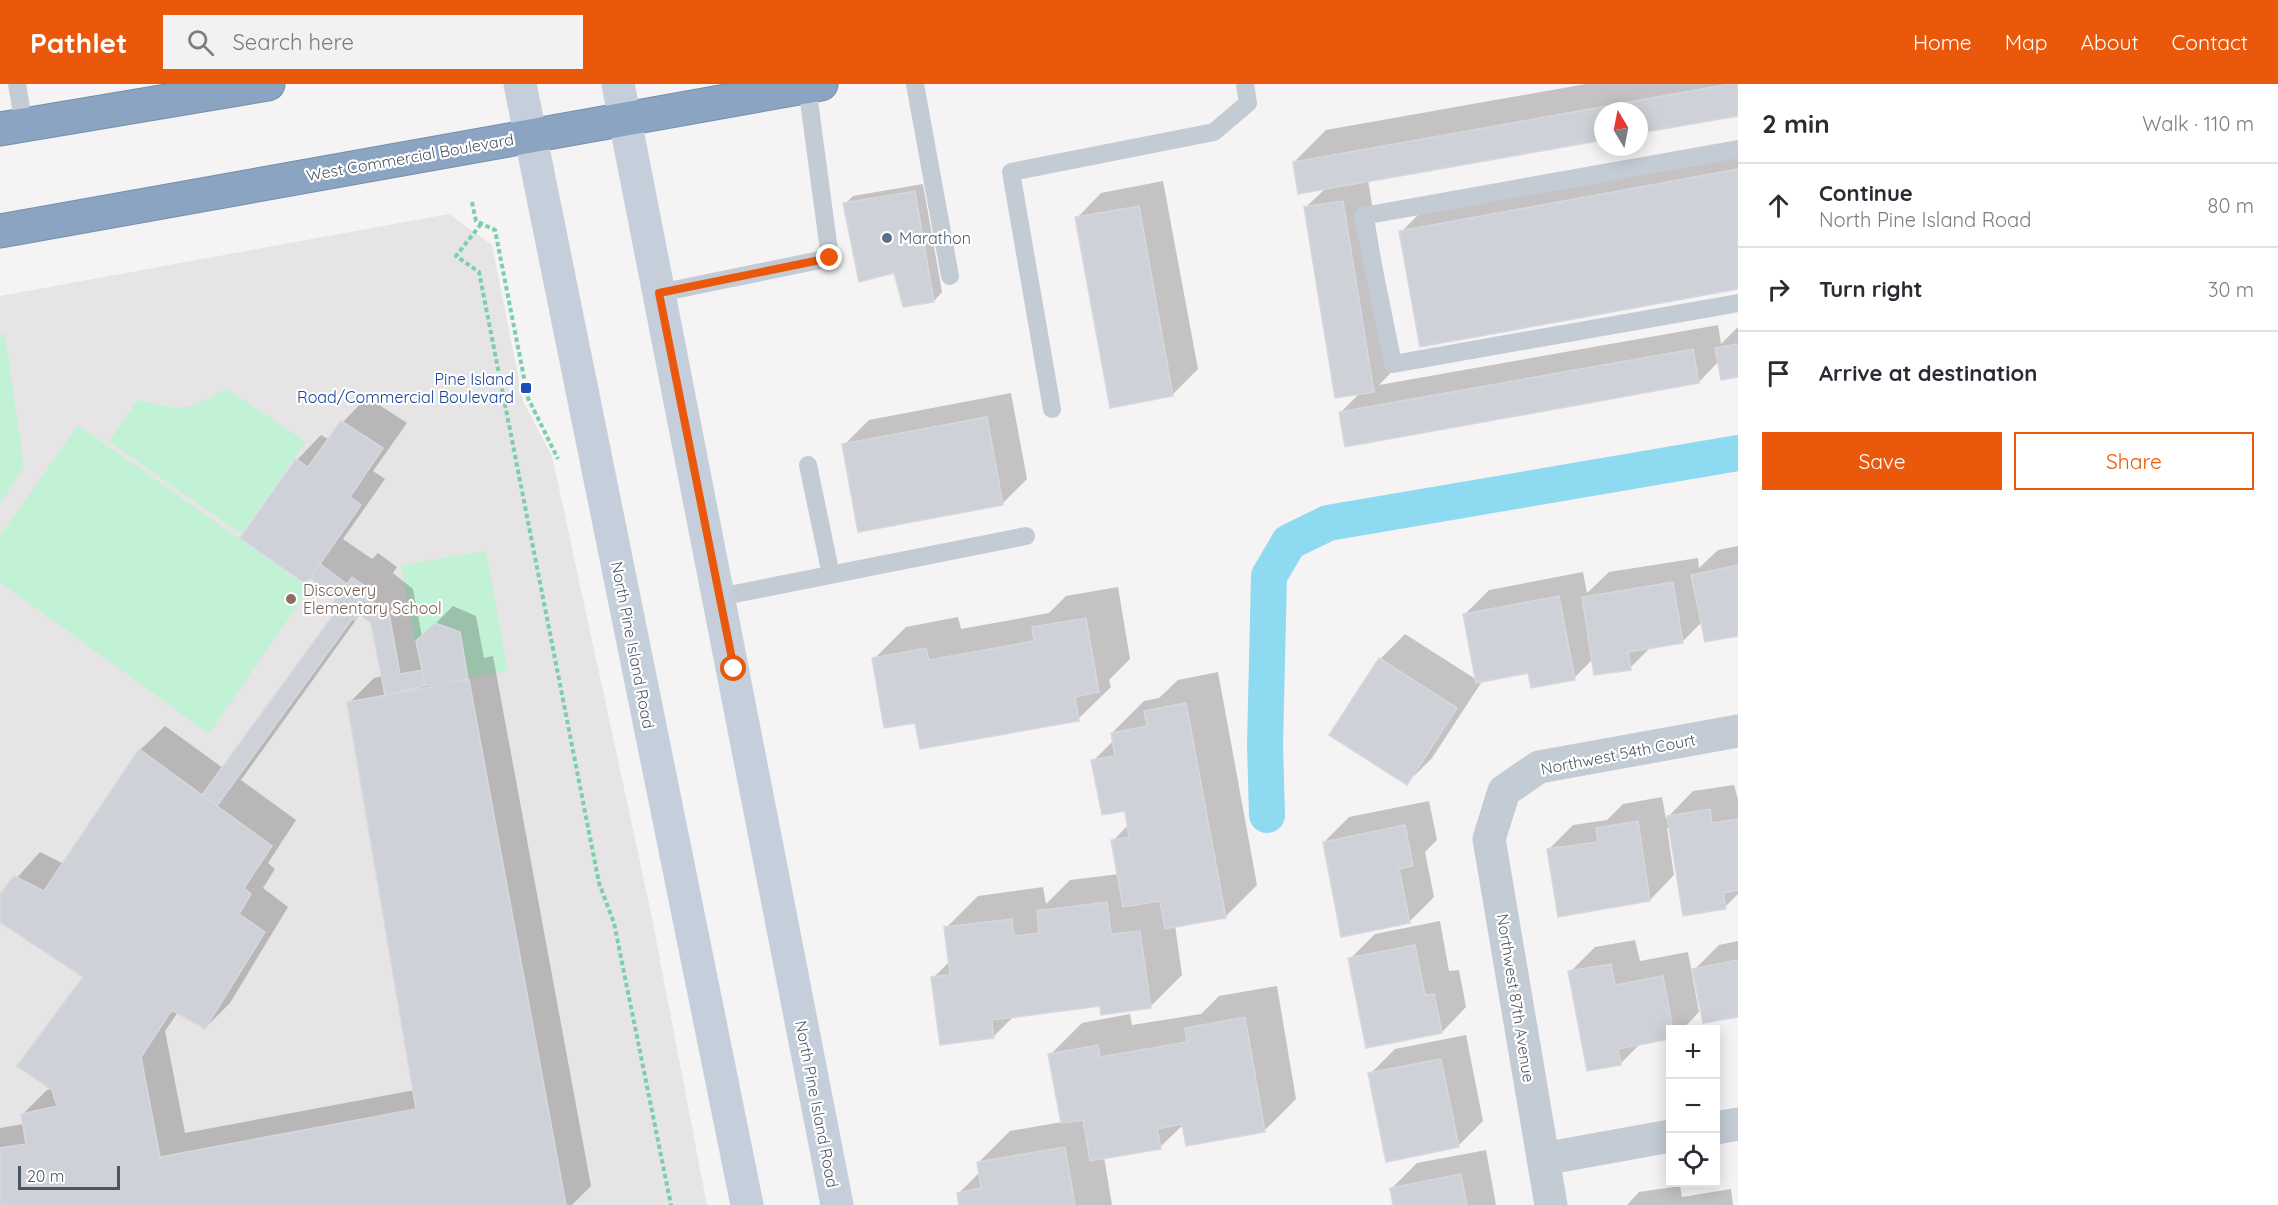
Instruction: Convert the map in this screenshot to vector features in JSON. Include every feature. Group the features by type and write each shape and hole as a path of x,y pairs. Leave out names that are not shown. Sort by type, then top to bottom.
{"highway":[{"path":"12,127 268,84"},
{"name":"West Commercial Boulevard","path":"0,231 814,85"}],"main road":[{"name":"North Pine Island Road","path":"520,84 747,1205"},
{"name":"North Pine Island Road","path":"618,84 837,1205"}],"street":[{"name":"Northwest 54th Court","path":"1504,791 1539,767 1738,731"},
{"name":"Northwest 87th Avenue","path":"1504,791 1489,839 1551,1205"},
{"path":"1720,1127 1738,1124"},
{"path":"1543,1160 1666,1137"}],"lane":[{"path":"12,127 17,84"},
{"path":"915,84 950,276"},
{"path":"1052,409 1011,172 1214,132 1248,103 1245,84"},
{"path":"659,293 830,258 814,85"},
{"path":"1738,149 1363,216 1393,364 1738,303"},
{"path":"807,465 831,575"},
{"path":"719,597 1026,536"}],"path":[{"path":"472,202 476,221 495,231"},
{"path":"481,224 456,256 479,272 599,884 614,922 671,1205"}],"shaded area":[{"name":"Discovery Elementary School","path":"449,214 492,245 523,401 552,456 650,908 707,1205 0,1205 0,296"}],"green space":[{"path":"5,334 24,467 0,504 0,335"},
{"path":"227,389 306,442 241,534 109,441 138,400 176,408 202,402"},
{"path":"78,425 309,588 209,734 0,582 0,536"},
{"path":"486,551 508,671 423,687 401,565"}],"building":[{"path":"1738,84 1738,116 1648,131 1648,102 1629,102"},
{"path":"1594,108 1594,142 1298,194 1293,162"},
{"path":"1738,169 1738,289 1420,347 1399,231"},
{"name":"Marathon","path":"915,191 934,302 903,307 894,273 859,282 843,203"},
{"path":"1343,201 1374,392 1335,398 1304,207"},
{"path":"1139,206 1173,396 1110,408 1075,217"},
{"path":"1738,344 1738,377 1721,380 1715,348"},
{"path":"1693,349 1699,383 1345,447 1339,412"},
{"path":"987,417 1003,505 858,532 842,444"},
{"path":"341,421 383,448 350,497 361,505 306,584 240,538 296,459 308,467"},
{"path":"320,564 347,584 352,577 373,592 369,599 389,613 400,674 422,670 425,686 385,695 371,623 359,614 355,620 352,619 217,806 202,795 337,610 332,605 336,598 310,578"},
{"path":"1738,565 1738,636 1705,642 1691,575"},
{"path":"1673,582 1683,643 1628,652 1631,670 1594,675 1582,597"},
{"path":"1559,596 1575,680 1531,688 1528,673 1476,683 1463,614"},
{"path":"1086,618 1099,692 1075,697 1079,721 920,749 915,723 884,728 872,658 926,648 929,660 1034,641 1032,627"},
{"path":"435,623 460,632 468,679 425,686 416,641"},
{"path":"1379,658 1457,708 1407,785 1329,735"},
{"path":"469,680 566,1205 0,1205 0,1148 26,1144 21,1114 57,1106 52,1090 17,1066 83,977 0,922 0,894 14,876 44,891 139,749 272,846 244,888 251,894 239,914 265,932 205,1029 172,1010 141,1057 160,1157 416,1109 347,702"},
{"path":"1186,703 1226,918 1165,929 1160,901 1123,907 1111,840 1129,837 1125,811 1102,815 1091,760 1115,756 1111,733 1147,726 1144,711"},
{"path":"1710,809 1712,823 1738,819 1738,890 1723,893 1726,909 1683,916 1667,816"},
{"path":"1638,821 1650,901 1558,917 1547,849 1598,842 1596,828"},
{"path":"1405,825 1413,866 1399,869 1410,923 1341,937 1323,842"},
{"path":"1107,902 1111,934 1140,931 1151,1008 1101,1015 1100,1006 992,1020 994,1038 940,1045 931,977 950,975 944,927 1012,919 1014,936 1039,933 1037,911"},
{"path":"1415,945 1425,995 1434,994 1442,1033 1366,1048 1348,958"},
{"path":"1738,960 1738,1017 1703,1023 1692,969"},
{"path":"1611,964 1615,985 1663,976 1672,1025 1666,1025 1666,1040 1618,1049 1621,1065 1587,1071 1568,971"},
{"path":"1245,1017 1265,1132 1186,1146 1182,1124 1157,1129 1161,1149 1090,1161 1083,1120 1061,1123 1048,1054 1098,1045 1100,1057 1187,1042 1185,1028"},
{"path":"1441,1059 1459,1147 1386,1162 1368,1073"},
{"path":"1065,1147 1075,1205 959,1205 957,1193 981,1188 977,1162"},
{"path":"1461,1174 1467,1205 1393,1205 1390,1188"}],"waterway":[{"path":"1267,815 1265,745 1269,576 1289,542 1328,523 1738,453"}],"place":[{"name":"Marathon","path":"887,238"},
{"name":"Pine Island Road/Commercial Boulevard","path":"526,388"},
{"name":"Discovery Elementary School","path":"291,599"}],"route":[{"path":"734,669 659,293 830,258"}]}
